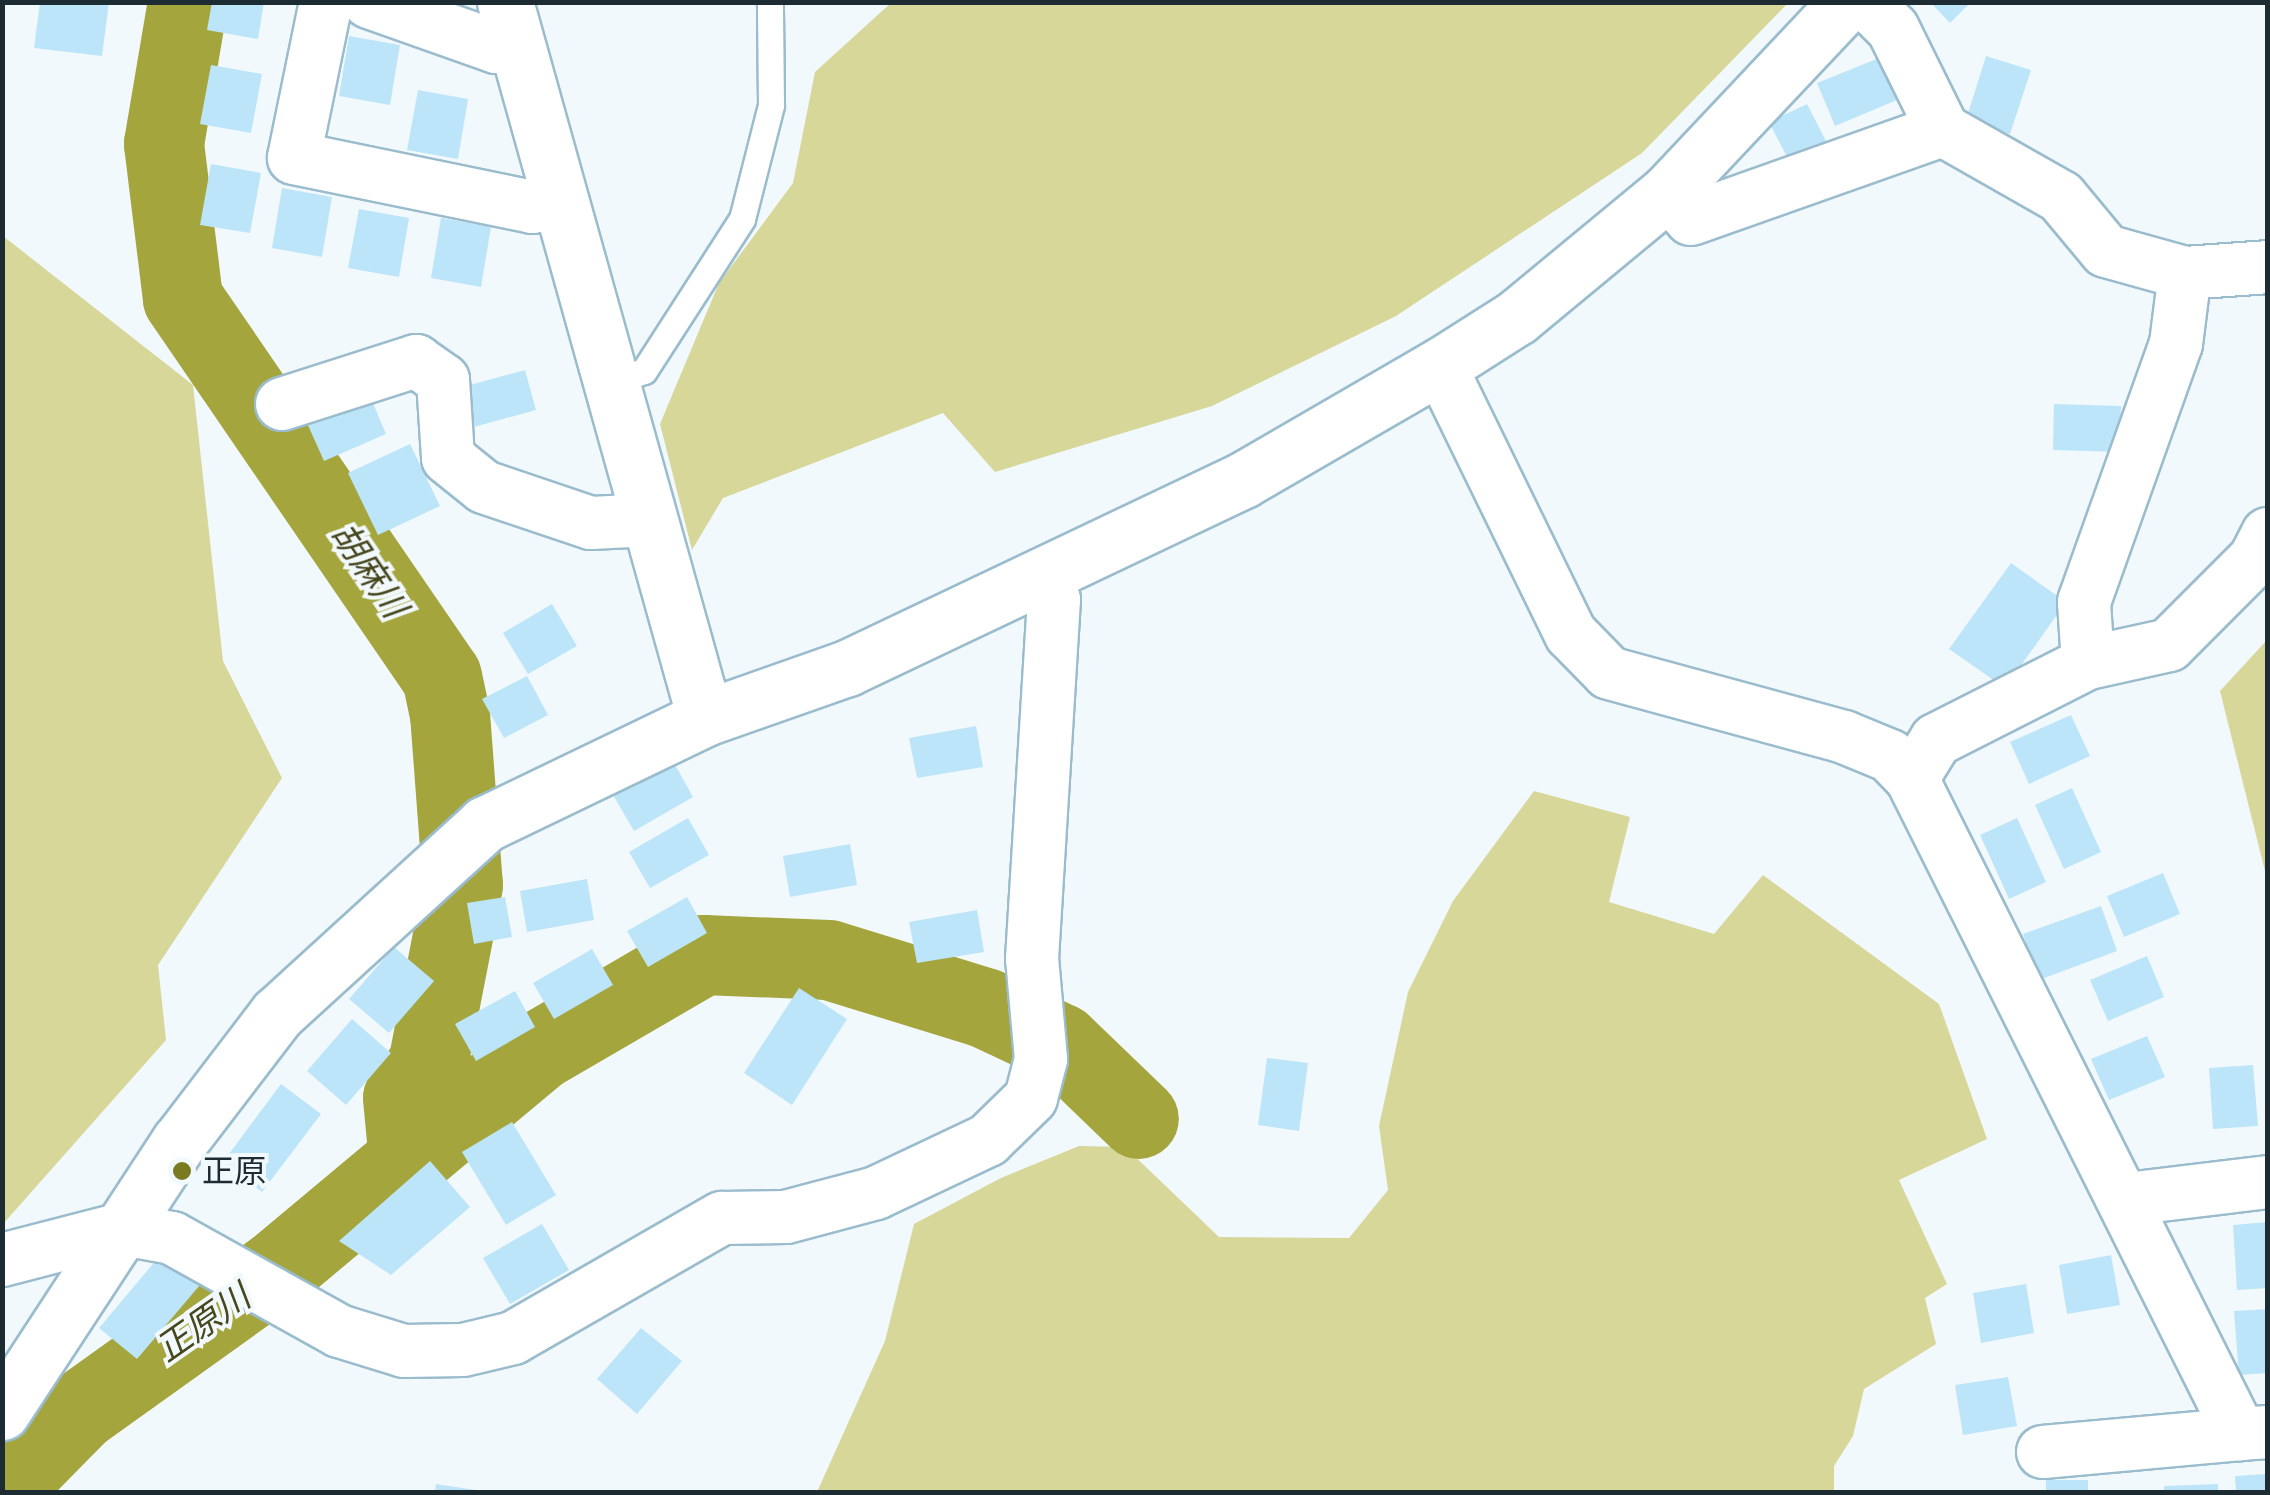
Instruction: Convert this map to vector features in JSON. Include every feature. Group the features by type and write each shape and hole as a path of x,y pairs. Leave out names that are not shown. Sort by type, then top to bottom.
{"street":[{"path":"326,2 294,158 532,207 562,202"},
{"path":"369,2 496,47 512,23"},
{"path":"2,1412 122,1229 276,1014 432,865 485,824 705,718 847,668 1243,480 1440,366 1518,317 1668,193 1847,2"},
{"path":"1866,2 1893,29 1944,130 2061,196 2106,251 2185,272 2268,267"},
{"path":"512,23 705,718"},
{"path":"1668,193 1692,219 1944,130"},
{"path":"2088,663 2084,602 2176,344 2185,272"},
{"path":"282,404 416,361 443,380 448,458 484,487 590,523 650,520"},
{"path":"1440,366 1571,634 1609,672 1844,737 1890,756 1912,779 2254,1434 2043,1452"},
{"path":"1912,779 1936,740 2088,663 2168,645 2255,559 2268,534"},
{"path":"2,1260 59,1238 122,1229 172,1238 339,1331 404,1351 463,1350 513,1338 722,1218 786,1216 876,1193 988,1140 1031,1098 1041,1059 1032,959 1054,600 1040,577"},
{"path":"2128,1199 2268,1182"}],"lane":[{"path":"612,383 644,371 742,219 772,105 770,2"}],"green space":[{"path":"892,2 1788,3 1642,153 1396,316 1212,406 995,472 943,413 723,498 692,550 660,424 719,283 793,183 815,72"},
{"path":"3,236 193,385 223,661 282,778 158,965 166,1040 3,1224"},
{"path":"2267,640 2267,879 2220,691"},
{"path":"1534,791 1630,817 1609,902 1714,934 1763,875 1939,1004 1987,1139 1899,1180 1947,1284 1925,1298 1936,1344 1864,1389 1853,1436 1834,1466 1834,1492 817,1492 885,1341 914,1224 1001,1178 1079,1146 1125,1147 1219,1237 1349,1238 1388,1190 1379,1126 1408,992 1453,901"}],"building":[{"path":"40,2 109,2 102,56 34,48"},
{"path":"212,2 264,2 258,39 207,30"},
{"path":"1930,2 1971,2 1950,23"},
{"path":"349,36 400,45 390,105 339,96"},
{"path":"1986,56 2031,70 2010,134 1966,120"},
{"path":"1879,58 1897,100 1835,126 1817,83"},
{"path":"211,65 262,74 251,133 200,124"},
{"path":"418,90 468,99 458,159 407,150"},
{"path":"1807,104 1826,141 1788,159 1769,122"},
{"path":"211,164 261,173 250,233 200,225"},
{"path":"282,188 332,197 322,257 272,248"},
{"path":"359,209 409,218 399,277 348,268"},
{"path":"441,218 491,227 481,287 431,278"},
{"path":"525,370 536,410 470,428 459,388"},
{"path":"370,396 386,434 324,461 307,423"},
{"path":"2054,404 2121,406 2120,452 2053,450"},
{"path":"410,444 440,506 378,535 348,473"},
{"path":"2011,563 2066,602 2005,688 1949,649"},
{"path":"552,604 577,646 528,674 503,633"},
{"path":"527,676 548,715 504,738 482,699"},
{"path":"2071,715 2090,756 2029,784 2010,742"},
{"path":"976,726 983,767 917,778 909,738"},
{"path":"673,761 693,797 634,831 613,795"},
{"path":"2072,788 2101,852 2064,869 2035,805"},
{"path":"688,818 709,855 650,888 629,852"},
{"path":"2017,818 2046,882 2009,899 1980,835"},
{"path":"850,844 857,885 790,897 783,856"},
{"path":"2163,873 2180,914 2124,937 2107,896"},
{"path":"587,879 594,920 527,932 520,891"},
{"path":"505,897 512,937 474,944 467,903"},
{"path":"687,897 707,933 648,967 627,931"},
{"path":"2101,906 2117,951 2039,980 2023,934"},
{"path":"977,910 984,952 917,963 909,922"},
{"path":"394,947 434,981 389,1033 349,999"},
{"path":"592,949 613,985 554,1019 533,983"},
{"path":"2147,956 2164,997 2108,1021 2090,980"},
{"path":"799,988 847,1019 792,1105 744,1073"},
{"path":"515,991 535,1027 476,1061 455,1024"},
{"path":"352,1019 391,1053 346,1105 307,1071"},
{"path":"2147,1036 2165,1077 2109,1100 2091,1059"},
{"path":"1267,1058 1308,1063 1299,1131 1258,1125"},
{"path":"2253,1065 2258,1126 2213,1129 2209,1068"},
{"path":"281,1084 321,1114 262,1192 223,1162"},
{"path":"512,1122 556,1195 506,1225 462,1152"},
{"path":"430,1161 470,1207 391,1275 339,1241"},
{"path":"2268,1222 2268,1288 2237,1290 2233,1225"},
{"path":"542,1224 569,1270 510,1304 483,1258"},
{"path":"162,1253 200,1285 137,1359 99,1328"},
{"path":"2111,1255 2120,1305 2067,1314 2059,1265"},
{"path":"2026,1284 2034,1333 1981,1343 1973,1293"},
{"path":"2268,1309 2268,1373 2239,1375 2234,1311"},
{"path":"641,1328 682,1361 637,1414 597,1379"},
{"path":"2008,1377 2017,1426 1963,1435 1955,1385"},
{"path":"2268,1474 2268,1492 2236,1492 2235,1476"},
{"path":"2046,1480 2088,1480 2088,1492 2046,1492"},
{"path":"436,1484 476,1490 476,1492 435,1492"},
{"path":"2218,1484 2218,1492 2164,1492 2164,1486"}],"waterway":[{"name":"胡麻川","path":"188,2 164,144 183,299 442,677 450,714 463,885 428,1065 403,1098 409,1161"},
{"name":"正原川","path":"2,1490 80,1411 277,1270 539,1051 704,955 829,960 985,1008 1061,1044 1139,1119"}],"place":[{"name":"正原","path":"182,1171"}]}
